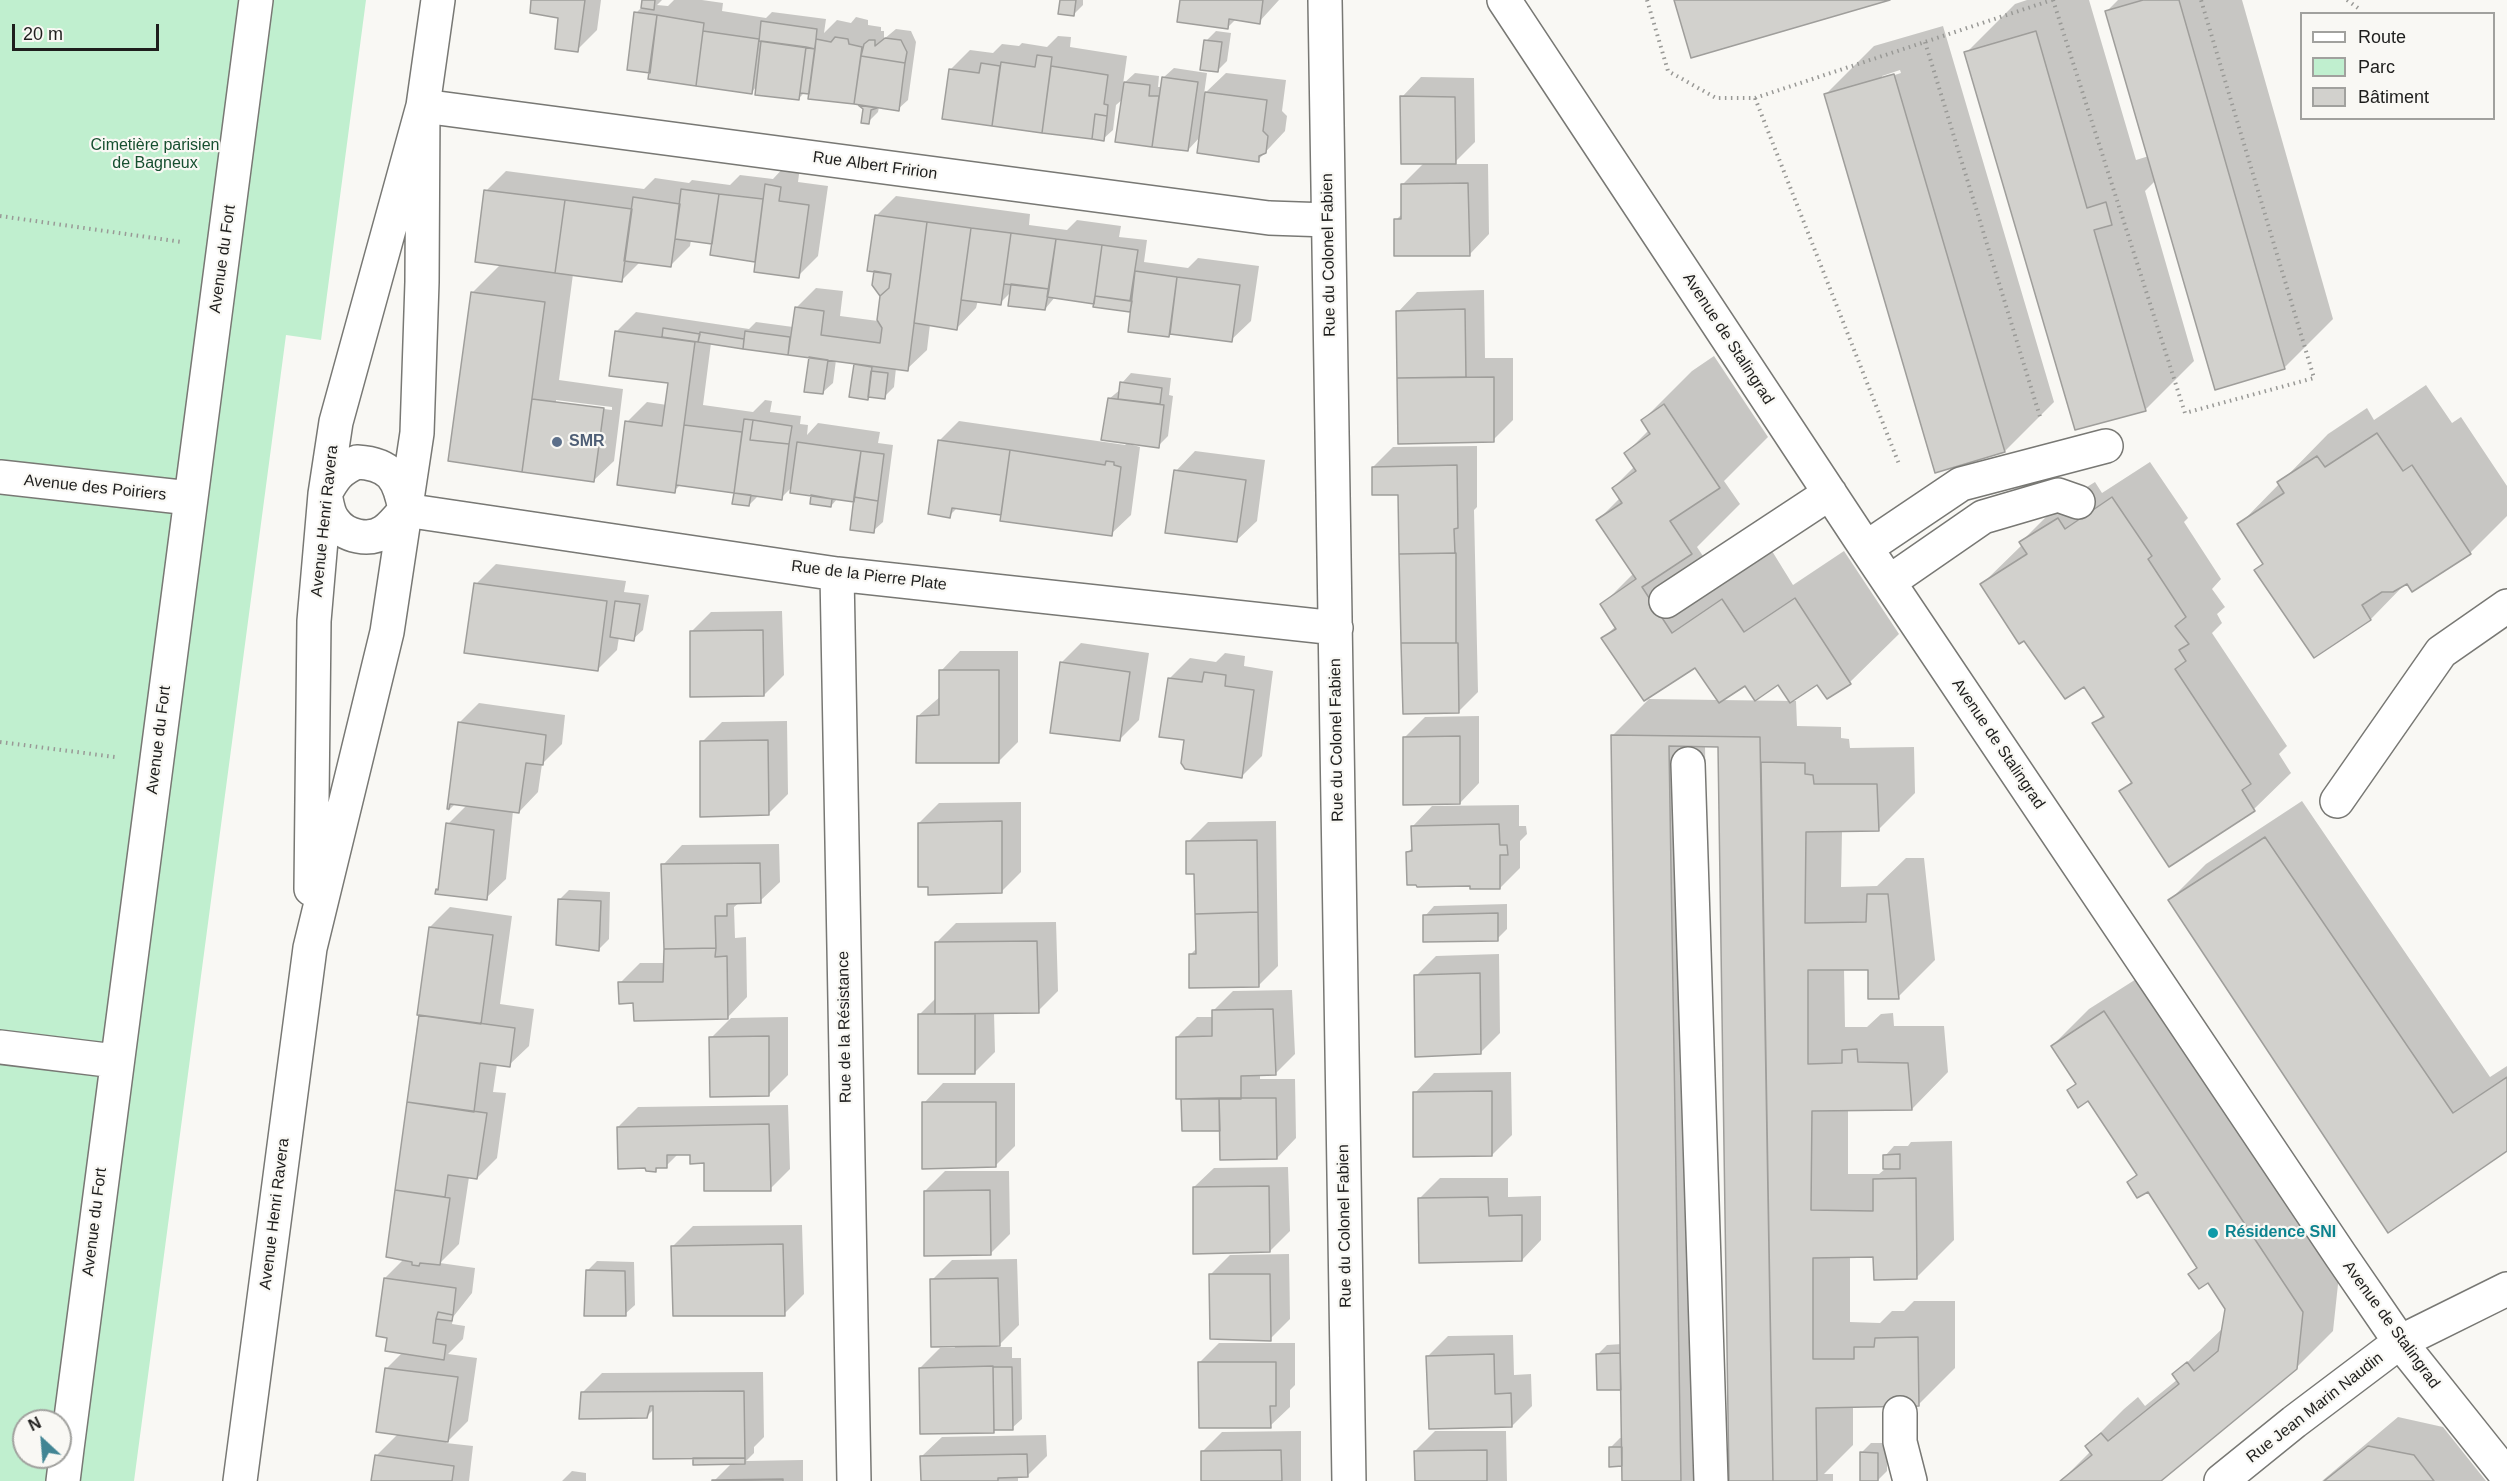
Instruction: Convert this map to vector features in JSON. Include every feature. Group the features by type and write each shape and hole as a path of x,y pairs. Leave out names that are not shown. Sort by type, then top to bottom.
{"street":[{"name":"Avenue du Fort","path":"63,1481 115,1061 157,762 256,0"},
{"name":"Avenue Henri Ravera","path":"310,948 315,621 325,494 336,422 423,106 438,0"},
{"name":"Rue du Colonel Fabien","path":"1324,0 1349,1481"},
{"name":"Avenue de Stalingrad","path":"1504,0 1866,548 2400,1342 2507,1476"},
{"name":"Avenue Henri Ravera","path":"240,1481 310,948 387,632 417,433 422,282 423,106"},
{"name":"Rue Albert Fririon","path":"423,106 1269,218 1328,220"},
{"path":"1866,548 1961,484 2106,446"},
{"path":"357,462 372,463 387,469 397,480 405,510 384,532 370,537 357,536 344,531 333,521 325,494 343,468 357,462"},
{"name":"Avenue des Poiriers","path":"0,477 190,498"},
{"path":"1666,601 1830,493"},
{"path":"1889,582 1983,517 2058,495 2078,502"},
{"name":"Rue de la Pierre Plate","path":"405,510 837,574 1336,628"},
{"name":"Rue de la Résistance","path":"837,574 854,1481"},
{"path":"2337,801 2441,652 2507,606"},
{"path":"1688,764 1711,1481"},
{"path":"0,1047 115,1061"},
{"name":"Rue Jean Marin Naudin","path":"2222,1481 2294,1422 2400,1342 2507,1289"},
{"path":"1900,1413 1900,1442 1910,1481"}],"path":[{"path":"1647,0 1668,71 1716,98 1755,98 2053,0 2185,413 2314,378 2201,0"},
{"path":"2347,0 2358,8"},
{"path":"1925,42 2042,423"},
{"path":"1755,98 1899,464"},
{"path":"0,216 224,248"},
{"path":"0,742 157,762"}],"green space":[{"name":"Cimetière parisien de Bagneux","path":"0,0 366,0 321,340 286,335 134,1481 0,1481"}],"building":[{"path":"531,0 585,0 578,52 555,49 558,18 530,13"},
{"path":"642,0 655,0 654,10 641,8"},
{"path":"1060,0 1076,0 1074,16 1058,14"},
{"path":"1180,0 1263,0 1260,24 1229,19 1228,29 1177,22"},
{"path":"1674,0 1890,0 1691,58"},
{"path":"2143,0 2179,0 2285,369 2215,390 2105,11"},
{"path":"634,12 657,15 650,73 627,70"},
{"path":"657,15 704,23 696,86 648,79"},
{"path":"761,21 817,29 815,49 759,41"},
{"path":"703,31 759,39 752,94 696,86"},
{"path":"2036,31 2087,208 2106,202 2112,225 2094,230 2146,411 2075,430 1964,52"},
{"path":"835,37 848,39 849,44 862,47 854,104 808,99 816,39 831,42"},
{"path":"885,38 901,40 907,52 905,63 861,56 864,44 869,40 875,40 875,46"},
{"path":"1204,40 1222,42 1218,72 1200,70"},
{"path":"761,41 806,47 799,100 755,95"},
{"path":"806,47 815,49 809,94 800,93"},
{"path":"1037,55 1052,57 1042,133 992,126 1001,62 1035,67"},
{"path":"861,56 905,63 899,111 854,104"},
{"path":"981,63 1000,66 992,126 942,119 949,69 979,73"},
{"path":"1051,66 1108,75 1104,104 1108,105 1107,116 1095,114 1092,139 1042,133"},
{"path":"1894,74 2005,452 1935,473 1824,94"},
{"path":"1162,77 1198,82 1188,151 1152,147"},
{"path":"1124,82 1150,85 1149,96 1159,96 1152,147 1115,142"},
{"path":"1205,92 1267,100 1263,131 1268,136 1266,153 1259,156 1259,162 1197,153"},
{"path":"1400,96 1455,97 1456,164 1401,164"},
{"path":"858,105 877,108 871,110 869,124 861,123 863,109"},
{"path":"1095,114 1107,116 1104,141 1092,139"},
{"path":"1468,183 1470,256 1394,256 1394,219 1401,219 1401,184"},
{"path":"765,184 781,187 779,201 809,205 799,278 754,272"},
{"path":"681,189 719,194 712,244 675,239"},
{"path":"484,190 565,200 555,273 475,262"},
{"path":"719,194 763,199 755,262 710,255"},
{"path":"633,197 680,204 671,267 624,261"},
{"path":"565,200 632,209 622,282 555,273"},
{"path":"875,215 927,222 908,371 788,355 795,307 824,311 821,335 880,343 882,328 877,320 880,296 889,288 891,274 867,271"},
{"path":"927,222 971,228 957,330 914,323"},
{"path":"971,228 1011,233 1001,305 961,300"},
{"path":"1011,233 1056,239 1049,289 1004,284"},
{"path":"1056,239 1102,245 1094,304 1047,297"},
{"path":"1102,245 1138,250 1130,301 1095,296"},
{"path":"874,271 891,274 889,288 880,296 872,285"},
{"path":"1135,271 1177,277 1169,337 1128,332"},
{"path":"1177,277 1240,285 1232,342 1170,334"},
{"path":"1011,284 1049,289 1045,310 1008,306"},
{"path":"471,292 545,302 522,472 448,461"},
{"path":"1095,296 1132,301 1130,312 1093,307"},
{"path":"1465,309 1466,377 1397,378 1396,311"},
{"path":"663,328 700,334 698,342 662,337"},
{"path":"615,331 695,342 675,493 617,485 625,421 662,426 668,383 609,376"},
{"path":"745,331 790,337 788,355 743,349"},
{"path":"700,332 744,339 743,349 698,342"},
{"path":"809,357 828,360 823,394 804,392"},
{"path":"854,364 872,367 868,400 849,397"},
{"path":"871,371 888,373 885,399 868,397"},
{"path":"1494,377 1494,442 1398,444 1397,378"},
{"path":"1120,382 1162,388 1160,404 1118,399"},
{"path":"1108,398 1164,405 1159,448 1101,440"},
{"path":"532,399 604,408 594,482 522,472"},
{"path":"1664,404 1720,488 1670,521 1692,554 1642,587 1672,633 1722,599 1744,632 1795,598 1851,684 1827,699 1817,685 1790,703 1778,685 1755,701 1745,686 1719,703 1695,668 1644,701 1601,638 1616,629 1600,604 1636,579 1596,520 1622,503 1612,488 1636,471 1624,453 1650,434 1641,420"},
{"path":"744,419 753,420 750,440 789,444 782,500 734,493"},
{"path":"753,420 792,426 789,444 750,440"},
{"path":"684,425 742,432 734,493 676,485"},
{"path":"2377,433 2403,471 2412,465 2471,554 2412,592 2407,584 2393,592 2382,592 2362,605 2371,620 2314,658 2254,570 2263,564 2237,524 2284,493 2277,482 2317,456 2325,467"},
{"path":"938,440 1010,450 1001,515 952,508 950,518 928,514"},
{"path":"797,442 861,451 854,502 790,493"},
{"path":"1010,450 1105,465 1106,461 1114,462 1114,465 1121,467 1112,536 1000,521"},
{"path":"861,451 884,454 878,501 854,497"},
{"path":"1457,465 1458,528 1454,529 1455,553 1399,554 1398,495 1372,495 1372,467"},
{"path":"1174,470 1246,480 1237,542 1165,533"},
{"path":"734,493 751,495 749,506 732,504"},
{"path":"811,495 832,499 831,507 810,504"},
{"path":"854,497 878,501 874,533 850,530"},
{"path":"2112,497 2152,556 2148,559 2186,617 2175,626 2189,644 2179,650 2186,661 2175,669 2251,784 2242,790 2255,811 2169,867 2119,791 2132,783 2092,723 2104,717 2084,687 2065,699 2024,641 2019,644 1980,584 2027,554 2019,542 2058,518 2065,529"},
{"path":"1456,553 1456,643 1401,643 1399,554"},
{"path":"474,583 607,601 598,671 464,653"},
{"path":"615,601 640,604 634,641 610,637"},
{"path":"763,630 764,696 690,697 690,631"},
{"path":"1401,643 1458,643 1459,713 1403,714"},
{"path":"1060,662 1130,672 1120,741 1050,733"},
{"path":"939,670 999,670 999,763 916,763 917,716 939,715"},
{"path":"1204,672 1226,675 1225,686 1254,690 1242,778 1185,769 1181,763 1184,740 1159,737 1168,678 1202,682"},
{"path":"458,722 546,735 543,765 526,763 519,813 450,804 447,809"},
{"path":"1611,735 1760,737 1773,1481 1729,1481 1718,747 1669,746 1681,1481 1622,1481"},
{"path":"1460,736 1460,804 1403,805 1403,737"},
{"path":"768,740 769,815 700,817 700,741"},
{"path":"1761,762 1805,763 1805,774 1813,775 1814,784 1877,784 1879,831 1806,832 1805,923 1866,922 1867,894 1888,894 1899,999 1868,999 1868,970 1808,970 1808,1064 1842,1063 1842,1050 1857,1049 1858,1062 1908,1063 1912,1110 1812,1111 1811,1210 1873,1211 1873,1179 1916,1178 1917,1279 1874,1280 1873,1257 1813,1258 1813,1359 1854,1359 1854,1347 1874,1347 1875,1338 1918,1337 1919,1406 1816,1408 1817,1481 1773,1481"},
{"path":"1002,821 1002,893 928,895 928,887 918,887 918,823"},
{"path":"446,823 494,830 487,900 435,894 436,889 438,890"},
{"path":"1499,824 1500,845 1507,845 1508,855 1500,855 1500,889 1407,885 1406,852 1412,851 1411,826"},
{"path":"2265,837 2453,1113 2507,1077 2507,1151 2388,1233 2168,900"},
{"path":"1257,840 1258,912 1195,914 1194,874 1186,874 1186,841"},
{"path":"760,863 761,903 727,904 727,916 715,916 716,948 664,949 661,864"},
{"path":"558,899 601,901 599,951 556,945"},
{"path":"1258,912 1259,987 1189,988 1189,954 1196,954 1195,914"},
{"path":"1498,913 1498,941 1423,942 1423,915"},
{"path":"429,927 493,935 481,1024 417,1015"},
{"path":"1037,941 1039,1013 935,1014 935,942"},
{"path":"716,948 715,957 727,956 728,1019 634,1021 633,1003 619,1004 618,982 663,982 664,949"},
{"path":"1480,973 1481,1054 1415,1057 1414,975"},
{"path":"1273,1009 1276,1075 1241,1076 1241,1099 1176,1099 1176,1037 1212,1036 1212,1010"},
{"name":"Résidence SNI","path":"2104,1011 2303,1312 2297,1369 2161,1481 2060,1481 2092,1455 2085,1446 2101,1433 2108,1441 2179,1384 2172,1374 2187,1362 2194,1371 2218,1351 2225,1309 2208,1283 2199,1289 2188,1274 2197,1268 2148,1192 2137,1198 2127,1182 2137,1175 2088,1101 2078,1108 2067,1090 2076,1084 2051,1046"},
{"path":"918,1014 975,1014 975,1074 918,1074"},
{"path":"419,1015 515,1028 510,1067 480,1063 474,1112 407,1102"},
{"path":"769,1036 769,1096 710,1097 709,1037"},
{"path":"1492,1091 1492,1156 1413,1157 1413,1092"},
{"path":"1219,1098 1220,1131 1182,1131 1181,1099"},
{"path":"1219,1098 1276,1098 1277,1159 1220,1160"},
{"path":"407,1102 487,1113 477,1179 448,1175 445,1197 395,1190"},
{"path":"922,1102 996,1102 996,1167 922,1169"},
{"path":"769,1124 771,1191 704,1191 704,1163 690,1164 690,1155 667,1155 667,1168 656,1168 656,1172 646,1171 645,1168 618,1169 617,1127"},
{"path":"1900,1154 1900,1169 1883,1169 1883,1155"},
{"path":"1269,1186 1270,1252 1193,1254 1193,1187"},
{"path":"395,1190 450,1198 440,1265 420,1263 419,1266 412,1265 412,1262 386,1257"},
{"path":"990,1190 991,1255 924,1256 924,1191"},
{"path":"1488,1197 1489,1216 1522,1215 1522,1261 1419,1263 1418,1198"},
{"path":"783,1244 785,1316 673,1316 671,1246"},
{"path":"586,1270 625,1271 626,1316 584,1316"},
{"path":"1209,1274 1270,1274 1271,1341 1210,1339"},
{"path":"384,1278 456,1288 453,1315 438,1312 436,1319 433,1343 446,1345 444,1360 385,1351 387,1338 376,1336"},
{"path":"998,1278 1000,1346 931,1347 930,1279"},
{"path":"438,1312 453,1315 452,1321 436,1319"},
{"path":"1620,1353 1621,1390 1597,1390 1596,1354"},
{"path":"1494,1354 1495,1394 1511,1393 1512,1427 1429,1429 1426,1356"},
{"path":"1198,1362 1276,1362 1276,1406 1270,1406 1271,1428 1199,1428"},
{"path":"993,1366 994,1433 920,1434 919,1368"},
{"path":"993,1367 1012,1367 1013,1430 994,1430"},
{"path":"385,1368 458,1377 448,1442 376,1432"},
{"path":"744,1391 745,1458 653,1459 653,1406 650,1406 647,1418 579,1419 581,1392"},
{"path":"2368,1446 2414,1455 2434,1481 2324,1481"},
{"path":"1609,1447 1622,1447 1622,1466 1609,1467"},
{"path":"1281,1450 1282,1481 1201,1481 1201,1451"},
{"path":"1487,1450 1487,1481 1415,1481 1414,1451"},
{"path":"1860,1452 1878,1453 1878,1481 1860,1481"},
{"path":"1027,1454 1028,1477 998,1478 998,1481 921,1481 920,1456"},
{"path":"375,1455 454,1466 452,1481 371,1481"},
{"path":"693,1458 745,1458 745,1464 693,1465"},
{"path":"783,1479 783,1481 712,1481 712,1480"}],"place":[{"name":"SMR","path":"557,442"},
{"name":"Résidence SNI","path":"2213,1233"}]}
